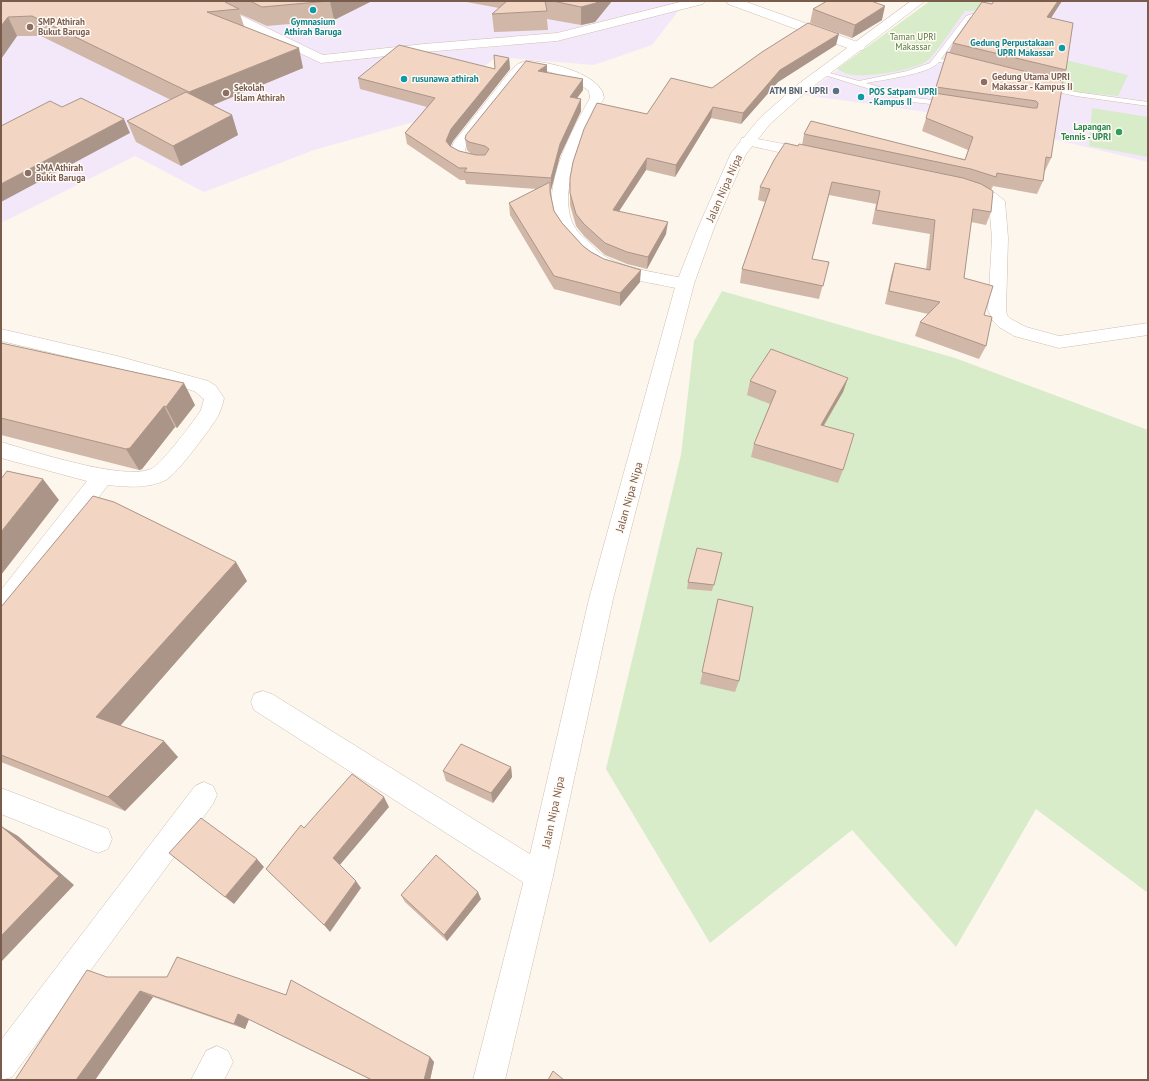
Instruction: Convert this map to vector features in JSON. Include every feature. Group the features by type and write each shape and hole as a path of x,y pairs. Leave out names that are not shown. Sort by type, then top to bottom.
{"street":[{"path":"236,18 321,59 424,48 557,37 700,1"},
{"path":"732,1 858,46"},
{"name":"Jalan Nipa Nipa","path":"490,1080 539,876 600,599 640,461 685,284 706,228 738,153 747,141 782,104 919,1"},
{"path":"481,162 465,158 457,153 459,145 517,72 523,67 534,65 555,69 586,82 595,89 597,98 580,131 566,170 559,197 561,217 571,235 599,260 632,273 685,284"},
{"path":"747,141 828,158"},
{"path":"953,186 989,196 997,202 1000,238 997,310 999,317 1005,323 1020,332 1059,342 1148,329"},
{"path":"1,335 118,362 201,386 209,391 214,398 214,403 207,417 164,471 159,475 140,481 102,477 1,450"},
{"path":"1,607 102,477"},
{"path":"263,702 539,876"},
{"path":"1,1066 204,795"},
{"path":"4,807 98,840"}],"lane":[{"path":"856,82 908,73 930,66 938,60 968,17 991,10 1000,1"},
{"path":"938,60 968,68"},
{"path":"822,73 915,100 951,105"},
{"path":"1038,85 1076,94 1148,104"}],"shaded area":[{"name":"Sekolah Islam Athirah","path":"1,1 686,1 652,45 594,65 496,57 417,121 314,150 204,192 135,156 1,223"},
{"name":"Gedung Utama UPRI Makassar - Kampus II","path":"930,1 1148,1 1148,162 963,117 804,95"}],"green space":[{"name":"Taman UPRI Makassar","path":"930,1 991,1 986,8 965,11 936,52 927,61 921,64 903,70 870,75 852,75 837,69"},
{"path":"1037,53 1128,75 1118,96 1076,92 1021,78"},
{"name":"Lapangan Tennis - UPRI","path":"1092,108 1148,117 1148,157 1089,146"},
{"path":"722,291 955,358 1148,430 1148,893 1036,809 956,947 852,830 710,943 606,769 681,455 694,341"}],"building":[{"path":"1,1 224,1 239,9 207,12 299,48 189,92 32,16 8,17 1,26"},
{"path":"250,1 329,1 262,7"},
{"path":"507,1 545,1 547,11 492,14"},
{"path":"553,1 597,1 596,3 581,7"},
{"path":"827,1 871,1 885,6 855,25 813,9"},
{"path":"994,1 1058,1 1047,17 1073,23 1066,70 953,43 982,2 992,4"},
{"path":"808,23 839,34 780,70 743,113 713,107 676,165 647,158 613,210 668,222 648,257 627,252 605,243 584,224 576,214 570,193 570,178 573,162 584,129 597,103 647,114 671,78 712,88 762,52"},
{"path":"399,45 495,69 494,55 509,58 451,129 446,141 450,146 459,151 476,155 485,155 489,149 485,146 469,142 465,139 466,135 526,61 547,65 538,71 583,79 570,97 581,99 560,144 551,178 464,172 467,168 459,168 405,133 435,98 358,78"},
{"path":"947,52 1063,81 1051,158 1046,157 1043,181 997,173 996,177 971,169 804,134 811,121 965,160 973,137 926,118 934,93 1037,108 1038,103 1036,101 936,87"},
{"path":"186,92 232,115 173,146 127,121"},
{"name":"SMA Athirah Bukit Baruga","path":"81,98 124,119 1,184 1,126 50,101 62,107"},
{"path":"785,143 798,146 799,144 963,178 981,184 993,191 991,212 973,209 964,278 993,286 984,315 992,317 986,346 920,322 940,302 889,291 895,263 930,270 935,220 876,210 880,191 832,182 812,259 829,262 823,286 742,269 770,189 760,187"},
{"path":"550,182 550,192 554,211 562,223 583,246 604,259 641,270 620,293 554,276 509,203"},
{"path":"1,343 184,383 166,407 164,406 130,448 126,449 1,418"},
{"path":"771,349 848,378 821,425 854,434 843,470 754,444 776,391 750,381"},
{"path":"7,471 43,479 1,532 1,479"},
{"path":"93,496 114,502 236,562 96,717 164,741 108,797 1,755 1,607"},
{"path":"697,548 722,553 714,585 688,582"},
{"path":"718,599 753,607 739,681 702,672"},
{"path":"461,744 511,767 491,793 443,771"},
{"path":"352,774 384,797 333,858 356,881 324,925 266,869 301,825 304,828"},
{"path":"201,818 257,859 225,897 169,853"},
{"path":"1,826 59,876 1,936"},
{"path":"436,855 478,892 444,935 401,895"},
{"path":"177,957 286,995 291,980 430,1057 424,1080 372,1080 238,1014 234,1024 140,991 76,1080 15,1080 87,970 107,977 167,977"},
{"path":"553,1071 564,1080 548,1080"}],"place":[{"name":"Gymnasium Athirah Baruga","path":"313,10"},
{"name":"SMP Athirah Bukut Baruga","path":"30,27"},
{"name":"Gedung Perpustakaan UPRI Makassar","path":"1062,48"},
{"name":"rusunawa athirah","path":"404,79"},
{"name":"Gedung Utama UPRI Makassar - Kampus II","path":"984,82"},
{"name":"ATM BNI - UPRI","path":"836,91"},
{"name":"Sekolah Islam Athirah","path":"226,93"},
{"name":"POS Satpam UPRI - Kampus II","path":"861,97"},
{"name":"Lapangan Tennis - UPRI","path":"1119,132"},
{"name":"SMA Athirah Bukit Baruga","path":"28,173"}]}
